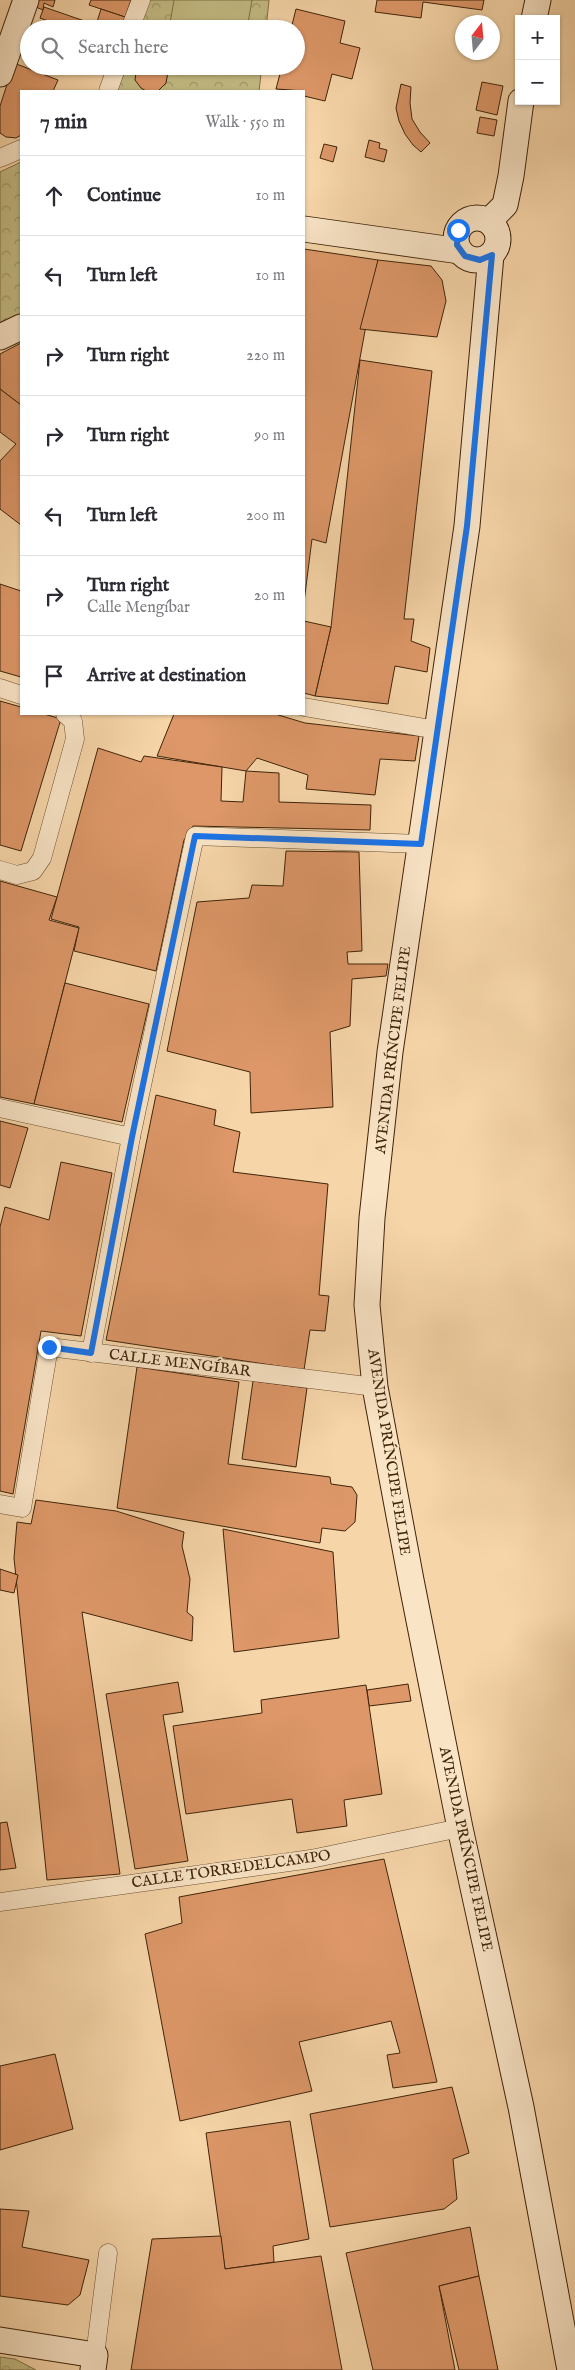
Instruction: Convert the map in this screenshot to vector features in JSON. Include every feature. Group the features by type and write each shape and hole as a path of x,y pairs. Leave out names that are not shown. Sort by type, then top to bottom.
{"main road":[{"path":"0,74 26,0"},
{"path":"535,15 538,0"},
{"path":"489,221 505,205 520,105"},
{"path":"305,229 460,251 472,260 492,255 498,244 499,237 497,231 489,221 475,218 462,224 456,237 460,251"},
{"name":"AVENIDA PRÍNCIPE FELIPE","path":"492,255 467,526 390,1052 372,1218 367,1305 375,1388 460,1828 520,2107 570,2370"},
{"path":"0,337 20,327"},
{"path":"0,2340 94,2362"}],"street":[{"path":"133,20 141,0"},
{"path":"108,90 114,75"},
{"path":"0,158 20,149"},
{"path":"0,688 20,695"},
{"path":"305,707 437,730"},
{"path":"0,870 17,875 33,871 42,858 76,739 73,721 66,715"},
{"path":"91,1353 132,1137 195,836 421,844"},
{"path":"0,1108 132,1137"},
{"name":"CALLE MENGÍBAR","path":"0,1504 22,1508 49,1347 375,1388"},
{"name":"CALLE TORREDELCAMPO","path":"0,1902 311,1859 460,1828"},
{"path":"94,2362 108,2253"}],"green space":[{"path":"148,0 269,0 267,20 141,20"},
{"path":"174,0 252,0 249,20 171,20"},
{"path":"121,75 261,75 259,90 115,90"},
{"path":"20,162 20,318 0,328 0,172"},
{"path":"0,2357 15,2359 36,2370 0,2370"}],"building":[{"path":"39,0 55,0 53,7 44,3 43,10 36,7"},
{"path":"91,0 131,0 125,17 89,5"},
{"path":"377,0 484,0 482,10 423,2 421,18 375,12"},
{"path":"44,7 82,20 45,20 40,18"},
{"path":"101,9 125,17 124,20 98,20"},
{"path":"296,9 345,21 340,43 360,48 352,79 332,74 325,101 305,96 305,90 276,89 280,75 305,75 305,20 293,20"},
{"path":"14,63 20,65 20,75 45,75 58,80 53,90 20,90 20,136 16,138 6,137 0,133 0,106"},
{"path":"136,75 167,75 166,83 159,90 144,90 135,80"},
{"path":"482,82 503,86 497,115 476,110"},
{"path":"401,84 411,87 412,119 430,143 421,152 405,134 399,121 396,108"},
{"path":"480,117 497,120 494,136 477,133"},
{"path":"369,140 380,143 379,148 387,150 384,162 365,157"},
{"path":"324,144 337,147 333,162 320,158"},
{"path":"305,249 378,260 326,543 312,539 305,594"},
{"path":"378,260 431,266 442,280 446,301 437,337 360,329"},
{"path":"20,344 20,404 0,389 0,354"},
{"path":"360,360 432,371 404,619 414,619 411,641 430,648 427,672 395,666 388,704 315,696 331,627"},
{"path":"0,389 20,404 20,524 0,509 0,461 16,444 0,432"},
{"path":"0,584 20,591 20,677 0,671"},
{"path":"305,621 331,627 315,696 305,693"},
{"path":"0,701 20,707 20,715 47,715 61,719 21,851 0,845"},
{"path":"174,715 278,715 305,723 419,736 415,761 380,759 375,795 306,789 308,775 257,758 246,771 157,756"},
{"path":"98,748 141,762 144,756 222,767 221,801 243,802 246,771 279,773 279,802 371,805 370,830 193,826 184,840 156,971 74,951 79,927 51,919"},
{"path":"286,851 359,852 362,951 347,952 348,964 388,964 386,976 352,979 350,1026 330,1032 333,1107 251,1113 250,1072 167,1051 197,902 249,898 252,885 283,886"},
{"path":"0,881 57,897 49,920 79,928 34,1104 0,1097"},
{"path":"65,983 149,1004 122,1122 34,1104"},
{"path":"156,1095 216,1110 214,1125 240,1132 233,1172 328,1184 319,1295 329,1296 325,1331 310,1330 304,1370 106,1340"},
{"path":"0,1121 28,1128 10,1188 0,1185"},
{"path":"61,1162 112,1173 81,1336 41,1331 13,1494 0,1491 0,1227 5,1207 49,1220"},
{"path":"137,1367 239,1382 228,1464 330,1477 331,1484 352,1487 357,1495 355,1522 345,1531 322,1528 320,1543 117,1508"},
{"path":"253,1381 307,1388 296,1467 242,1459"},
{"path":"36,1500 116,1511 184,1532 182,1546 190,1579 187,1612 193,1617 192,1641 82,1612 120,1874 47,1880 14,1558 17,1522 31,1524"},
{"path":"223,1529 333,1552 339,1638 234,1652"},
{"path":"0,1569 18,1575 14,1593 0,1590"},
{"path":"178,1682 183,1712 163,1715 188,1861 135,1869 106,1694"},
{"path":"408,1684 411,1701 369,1706 367,1690"},
{"path":"366,1685 382,1794 344,1800 347,1826 297,1833 292,1799 186,1814 173,1726 262,1713 261,1700"},
{"path":"7,1822 16,1868 0,1870 0,1823"},
{"path":"384,1859 437,2082 393,2088 387,2055 400,2053 391,2021 299,2042 312,2091 180,2121 145,1934 182,1923 179,1897"},
{"path":"55,2054 73,2129 0,2150 0,2066"},
{"path":"452,2087 469,2153 453,2159 457,2199 444,2209 330,2227 310,2114"},
{"path":"290,2121 309,2239 273,2246 274,2262 225,2269 206,2133"},
{"path":"0,2209 29,2211 22,2247 89,2260 80,2295 68,2305 0,2296"},
{"path":"470,2227 479,2276 439,2286 455,2370 373,2370 346,2253"},
{"path":"221,2236 225,2269 321,2256 342,2370 131,2370 152,2239"},
{"path":"479,2276 498,2370 459,2370 439,2286"}],"route":[{"path":"49,1347 91,1353 132,1137 195,836 421,844 467,526 492,255 480,260 472,260 465,256 457,245 456,237 458,230"}]}
